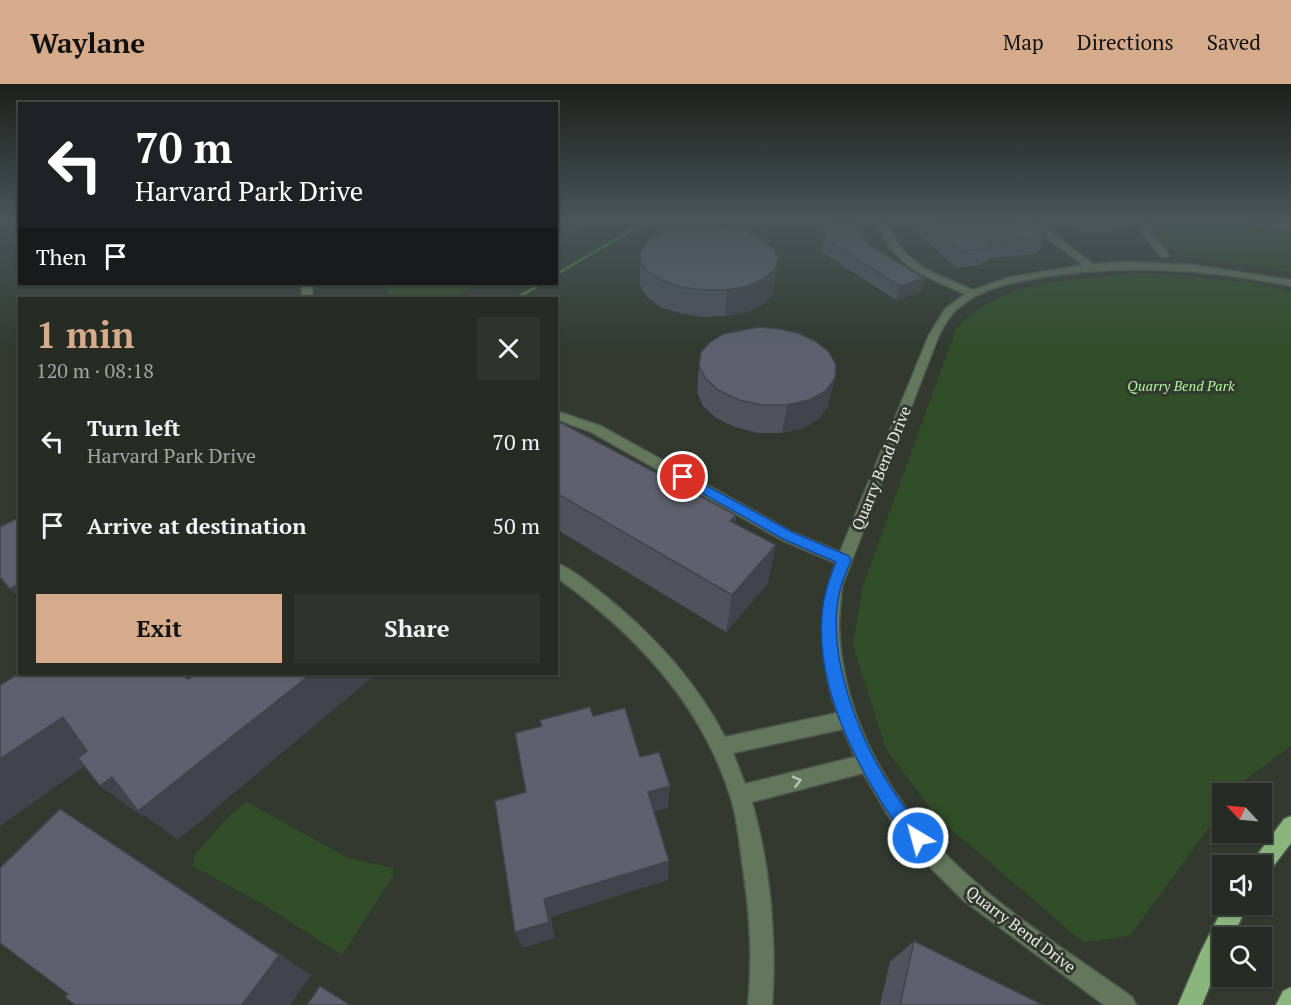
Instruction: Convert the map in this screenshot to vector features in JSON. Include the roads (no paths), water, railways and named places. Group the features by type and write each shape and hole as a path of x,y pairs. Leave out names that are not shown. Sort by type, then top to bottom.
{"main road":[{"path":"1269,855 1291,826"},
{"path":"1190,1005 1209,959 1231,915"},
{"path":"1288,1005 1291,999"}],"street":[{"path":"912,263 926,272 972,293"},
{"path":"1086,263 1091,267"},
{"name":"Quarry Bend Drive","path":"1124,1005 1037,943 951,875 889,801 868,763 849,719 837,681 830,647 829,615 834,586 934,335 955,306 972,293 1006,281 1047,273 1127,265 1207,268 1291,283"},
{"path":"558,416 604,433 787,536 844,560"},
{"path":"558,571 621,616 652,645 706,718 720,747 740,795 759,905 760,1005"},
{"path":"720,747 849,719"},
{"path":"740,795 868,763"}],"waterway":[{"path":"558,274 577,263"},
{"path":"518,297 540,285"}],"park label":[{"name":"Quarry Bend Park","path":"1181,385"}]}
